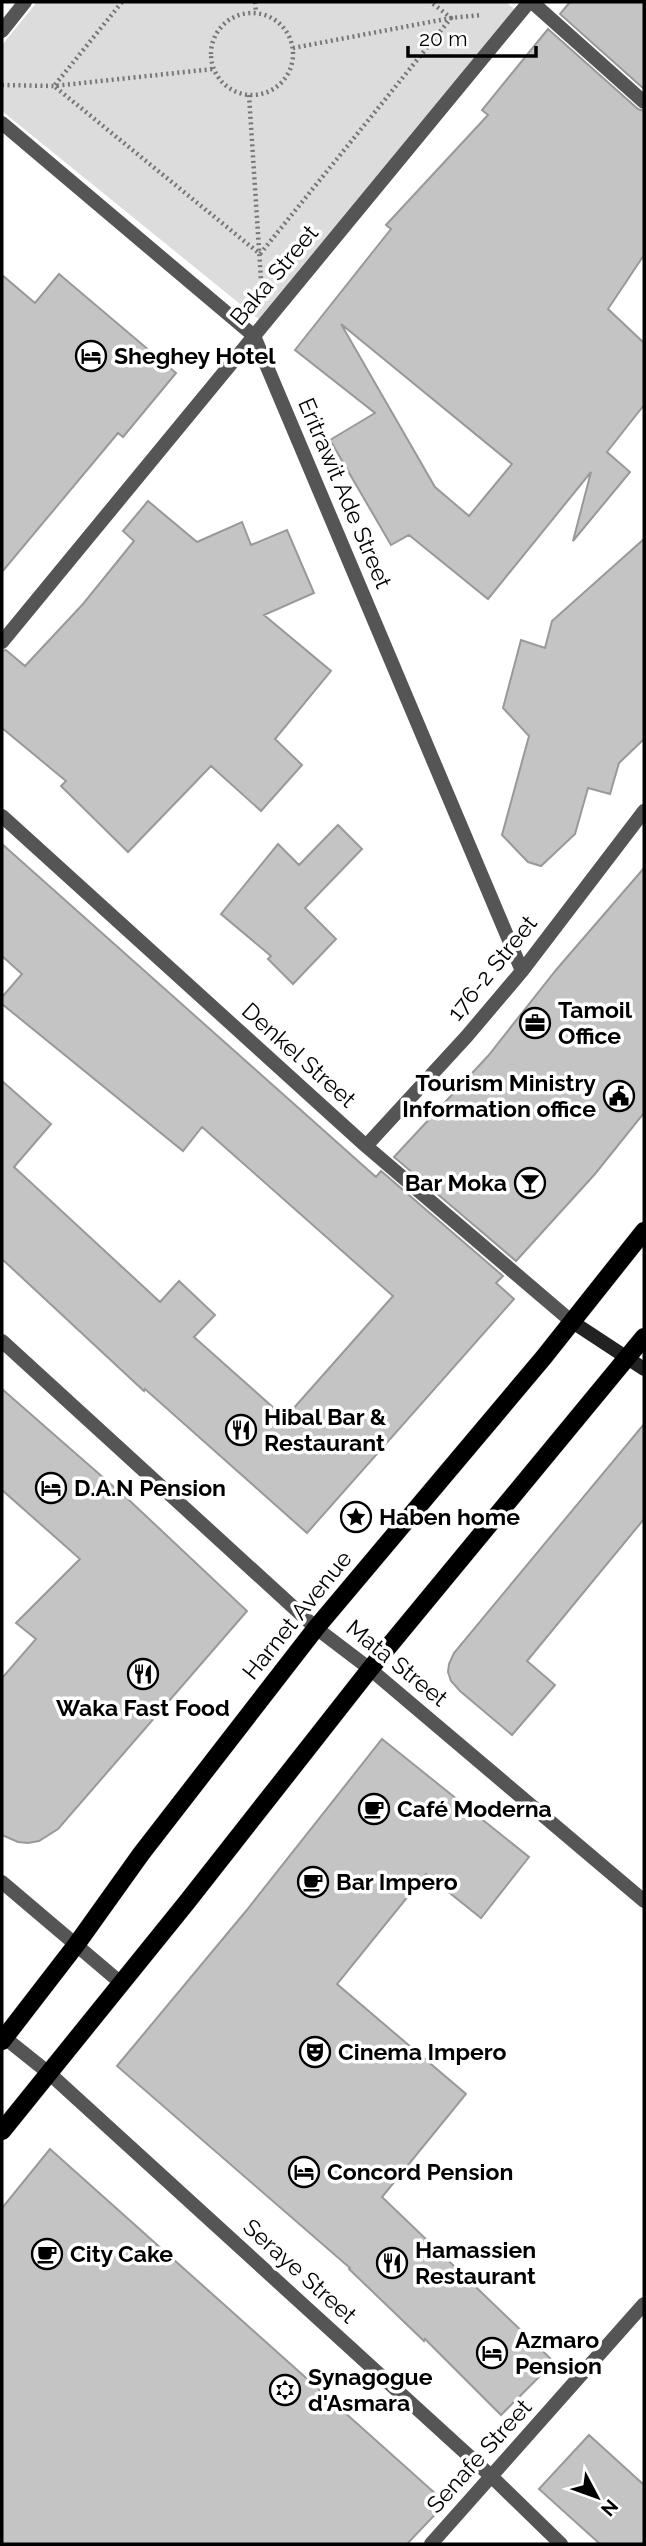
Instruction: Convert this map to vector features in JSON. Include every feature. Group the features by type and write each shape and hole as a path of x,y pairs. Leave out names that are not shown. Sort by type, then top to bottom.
{"main road":[{"name":"Harnet Avenue","path":"3,2040 141,1854 316,1628 642,1239"},
{"path":"571,1321 644,1368"},
{"path":"2,2131 370,1669 644,1337"}],"street":[{"path":"2,31 25,2"},
{"path":"531,2 644,102"},
{"name":"Baka Street","path":"2,642 531,2"},
{"name":"Eritrawit Ade Street","path":"2,123 254,336 522,971"},
{"name":"176-2 Street","path":"366,1146 467,1036 522,971 644,811"},
{"name":"Denkel Street","path":"2,816 366,1146 571,1321"},
{"name":"Mata Street","path":"2,1341 316,1628 370,1669 644,1901"},
{"path":"2,1882 121,1983"},
{"name":"Seraye Street","path":"3,2040 50,2074 492,2477 561,2544"},
{"name":"Senafe Street","path":"431,2544 644,2304"}],"path":[{"path":"54,86 122,2"},
{"path":"255,2 256,12"},
{"path":"432,2 451,18"},
{"path":"256,12 280,23 289,34 293,60 283,82 273,90 250,95 228,88 219,80 210,56 218,29 235,16 256,12"},
{"path":"293,48 451,18 492,14"},
{"path":"260,254 451,18"},
{"path":"2,85 54,86 213,69"},
{"path":"54,86 260,254"},
{"path":"250,95 261,281"}],"shaded area":[{"path":"37,2 506,2 518,12 261,321 2,111 2,45"}],"building":[{"path":"570,2 644,2 644,89 560,14"},
{"path":"548,29 638,109 644,111 644,255 608,309 644,343 644,405 607,452 630,472 573,541 591,472 488,599 409,535 391,545 330,440 375,413 295,350 391,229 386,225 488,115 482,110","holes":["341,324 512,464 469,516 435,487"]},
{"path":"59,274 176,373 123,437 118,433 2,572 2,275 35,303"},
{"path":"148,501 197,542 242,522 251,545 287,530 314,593 264,615 331,671 275,739 302,765 261,811 211,766 128,852 61,786 66,781 2,728 2,651 6,650 25,666 83,604 134,541 123,531"},
{"path":"644,539 644,739 619,763 610,794 588,788 575,834 541,866 528,862 502,835 529,736 503,708 521,640 545,648 552,621"},
{"path":"338,825 362,849 305,908 336,939 293,984 268,959 271,956 221,914 278,844 299,865"},
{"path":"2,844 376,1177 381,1171 503,1276 496,1283 514,1299 307,1533 145,1389 144,1391 2,1259 2,1081 51,1124 14,1167 160,1302 179,1281 215,1315 194,1337 285,1418 393,1296 202,1127 183,1151 2,1004 2,997 22,974 2,956"},
{"path":"644,868 644,1113 595,1174 516,1261 394,1157 488,1056 556,970"},
{"path":"2,1389 130,1501 247,1611 58,1829 39,1841 28,1843 2,1835 2,1678 36,1639 16,1623 80,1559 2,1490"},
{"path":"644,1424 644,1519 527,1661 555,1685 512,1735 451,1681 449,1664 454,1653"},
{"path":"382,1739 529,1857 481,1918 426,1874 337,1984 466,2094 382,2197 554,2362 501,2415 350,2268 117,2066 246,1911"},
{"path":"50,2149 446,2503 407,2544 2,2544 2,2208"},
{"path":"589,2435 644,2485 644,2544 600,2544 539,2489"}],"place":[{"name":"Sheghey Hotel","path":"91,356"},
{"name":"Tamoil Office","path":"535,1023"},
{"name":"Tourism Ministry Information office","path":"619,1096"},
{"name":"Bar Moka","path":"530,1183"},
{"name":"Hibal Bar & Restaurant","path":"241,1430"},
{"name":"D.A.N Pension","path":"51,1488"},
{"name":"Haben home","path":"356,1517"},
{"name":"Waka Fast Food","path":"143,1674"},
{"name":"Café Moderna","path":"374,1809"},
{"name":"Bar Impero","path":"313,1882"},
{"name":"Cinema Impero","path":"315,2052"},
{"name":"Concord Pension","path":"304,2172"},
{"name":"City Cake","path":"47,2254"},
{"name":"Hamassien Restaurant","path":"392,2263"},
{"name":"Azmaro Pension","path":"492,2353"},
{"name":"Synagogue d'Asmara","path":"285,2390"}]}
